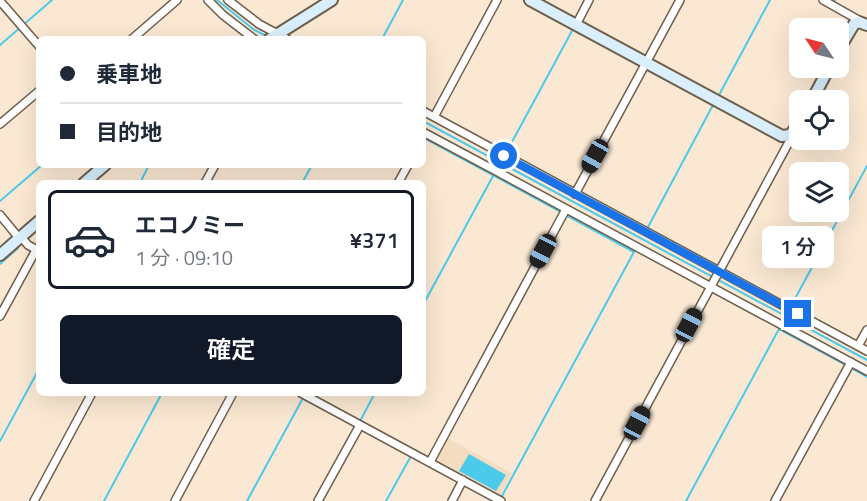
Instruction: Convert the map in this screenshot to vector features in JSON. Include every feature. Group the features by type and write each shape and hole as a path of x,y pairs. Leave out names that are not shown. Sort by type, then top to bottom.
{"street":[{"path":"135,36 177,0"},
{"path":"208,0 250,36"},
{"path":"228,0 276,36"},
{"path":"278,36 332,0"},
{"path":"434,117 497,0"},
{"path":"530,0 776,133 782,136 789,135"},
{"path":"576,25 589,0"},
{"path":"574,194 680,0"},
{"path":"823,0 865,24"},
{"path":"0,1 36,42"},
{"path":"849,32 854,24 865,24"},
{"path":"0,124 36,94"},
{"path":"426,113 503,157 867,351"},
{"path":"426,133 867,371"},
{"path":"595,501 789,142"},
{"path":"497,169 503,157"},
{"path":"88,180 102,168"},
{"path":"430,462 566,209"},
{"path":"0,215 28,245 36,249"},
{"path":"0,255 36,224"},
{"path":"0,316 36,253"},
{"path":"858,346 867,330"},
{"path":"775,501 851,362"},
{"path":"34,501 90,396"},
{"path":"175,501 231,396"},
{"path":"307,396 501,501"},
{"path":"318,501 360,424"},
{"path":"452,501 463,480"}],"shaded area":[{"path":"446,437 512,473 499,497 435,462"}],"water":[{"path":"469,454 506,475 496,491 459,471"}],"waterway":[{"path":"0,45 52,0"},
{"path":"217,0 253,29 266,36"},
{"path":"384,36 403,0"},
{"path":"718,97 770,0"},
{"path":"506,153 573,29"},
{"path":"647,229 713,105"},
{"path":"426,123 867,360"},
{"path":"426,139 561,212"},
{"path":"791,306 867,166"},
{"path":"0,201 38,168"},
{"path":"142,180 148,168"},
{"path":"304,180 310,168"},
{"path":"426,299 493,176"},
{"path":"566,215 634,252"},
{"path":"677,244 718,266"},
{"path":"0,264 18,248"},
{"path":"502,496 635,250"},
{"path":"725,270 858,342"},
{"path":"686,501 779,329 846,365"},
{"path":"851,368 867,377"},
{"path":"0,441 36,375"},
{"path":"104,501 160,396"},
{"path":"360,421 373,396"},
{"path":"247,501 303,398"},
{"path":"386,501 411,456"}],"route":[{"path":"504,156 798,314"}]}
